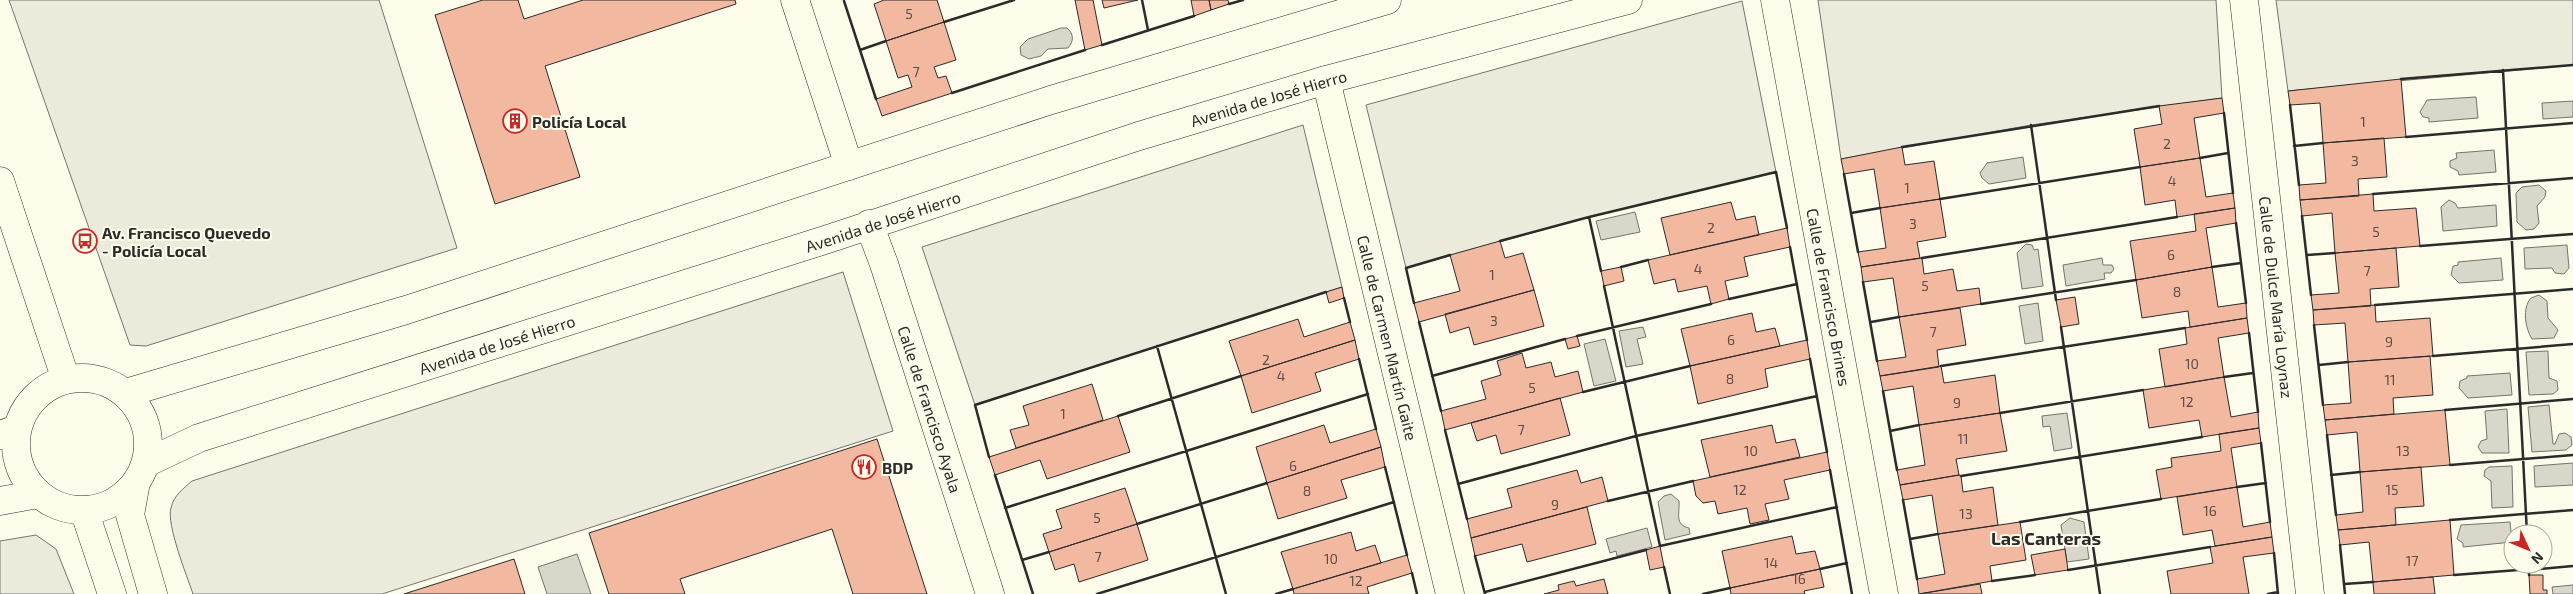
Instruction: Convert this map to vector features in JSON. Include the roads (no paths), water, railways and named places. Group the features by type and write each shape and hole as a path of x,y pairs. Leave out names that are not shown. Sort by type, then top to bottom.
{"street":[{"path":"795,0 849,166"},
{"path":"126,393 406,310 1060,98 1387,0"},
{"name":"Avenida de José Hierro","path":"141,473 199,438 1139,136 1326,80 1628,0"},
{"name":"Calle de Francisco Brines","path":"1775,0 1884,594"},
{"name":"Calle de Dulce María Loynaz","path":"2244,0 2310,594"},
{"name":"Calle de Carmen Martín Gaite","path":"1326,80 1450,594"},
{"path":"0,181 66,380"},
{"name":"Calle de Francisco Ayala","path":"869,224 884,264 990,594"},
{"path":"141,473 122,497 103,507 84,510 65,508 38,494 24,476 19,463 16,439 9,432 38,394 51,385 66,380 89,378 111,384 126,393 141,411 147,428 148,446 131,520 153,594"},
{"path":"0,501 38,494"},
{"path":"84,510 112,594"}],"place":[{"name":"Policía Local","path":"515,121"},
{"name":"Av. Francisco Quevedo - Policía Local","path":"85,241"},
{"name":"BDP","path":"864,467"}],"district":[{"name":"Las Canteras","path":"2046,538"}]}
